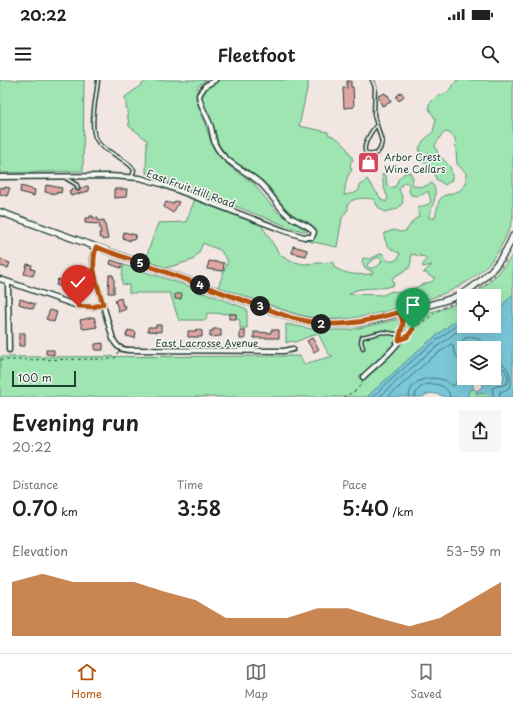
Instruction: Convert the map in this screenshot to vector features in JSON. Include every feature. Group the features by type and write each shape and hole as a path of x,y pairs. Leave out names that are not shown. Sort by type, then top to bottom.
{"street":[{"name":"East Fruit Hill Road","path":"0,177 132,177 147,179 300,236 310,238 314,235 311,228 288,216 261,184 240,170 225,157 215,144 209,122 201,105 199,95 205,86 215,80"},
{"path":"0,212 292,318 322,324 351,323 448,300 468,290 488,275 503,257 513,236"},
{"path":"96,247 93,257 93,266 114,341 120,349"},
{"path":"0,279 78,306 93,307 103,304"},
{"path":"8,282 9,350"},
{"path":"363,377 383,359 399,340 403,324 400,312"},
{"name":"East Lacrosse Avenue","path":"120,349 293,349"}],"lane":[{"path":"98,80 93,124 94,137 110,152 130,164 134,170 132,177"},
{"path":"372,80 375,87 374,115 382,145 377,153 368,153 365,151 365,143 369,134 376,126"},
{"path":"63,177 77,185 78,189"},
{"path":"363,348 361,342 362,337 383,332 401,335"}],"path":[{"path":"399,340 407,337 413,329 442,308 457,302"},
{"path":"0,360 113,359 116,357 120,349"},
{"path":"343,397 354,392 362,384 363,377"}],"green space":[{"path":"0,80 84,80 83,171 0,173"},
{"path":"148,80 206,80 198,86 196,99 213,147 229,166 253,183 276,211 308,231 292,228 146,173 147,140 129,126 125,97"},
{"path":"219,80 309,80 299,126 328,132 328,134 341,141 346,147 353,160 351,161 350,166 352,170 347,179 344,195 355,193 359,190 360,184 363,184 367,179 382,200 386,202 388,198 384,188 382,175 386,175 387,186 391,188 396,186 398,180 404,173 410,172 413,178 412,182 414,186 423,187 432,183 435,196 429,218 435,218 439,201 443,196 459,191 466,184 466,173 457,164 455,138 448,132 442,135 435,145 439,154 450,167 452,172 452,180 445,185 436,179 433,167 423,162 419,149 423,141 433,132 436,120 429,109 429,104 436,97 447,93 457,80 513,80 513,219 504,240 494,257 481,271 467,282 452,290 394,309 341,319 323,319 302,316 218,287 228,261 220,250 203,243 193,260 166,268 145,260 158,223 186,222 195,199 260,223 280,255 290,261 304,264 333,262 334,267 343,272 372,274 373,272 365,268 362,261 363,258 370,259 382,253 389,261 398,259 400,253 391,249 387,244 384,236 385,233 394,230 400,232 406,231 413,221 419,216 419,207 429,204 431,201 428,191 424,194 416,196 411,195 409,191 410,186 406,182 403,183 399,189 403,199 402,204 397,209 385,212 379,208 373,199 363,198 350,202 348,204 348,209 342,218 337,247 304,240 312,239 316,235 316,230 314,227 295,216 280,201 267,184 230,158 219,145 202,98 203,94 211,85","holes":["411,254 425,257 426,260 422,266 423,267 432,265 423,273 427,273 429,276 435,278 430,283 429,282 402,293 392,291 383,295 349,294 353,291 383,288 394,285 392,278 409,268","378,257 382,260 380,264 376,267 369,268 367,266 368,263"]},
{"path":"513,254 513,294 501,307 501,289 481,289 495,277"},
{"path":"124,265 191,287 198,293 208,294 247,309 247,328 240,328 240,320 236,319 236,314 207,313 206,320 179,321 170,293 129,293 129,285 122,284"},
{"path":"457,303 457,321 421,348 367,397 0,397 0,357 300,356 304,364 333,356 328,353 318,333 295,342 291,341 286,343 286,324 317,330 349,330 446,308"},
{"path":"473,389 479,391 476,392 479,394 486,393 492,397 467,397 469,391"}],"water":[{"path":"513,294 513,397 492,397 486,393 476,394 483,385 501,385 501,382 503,382 504,375 501,372 501,341 457,341 457,385 473,385 473,389 469,391 467,397 447,397 431,393 423,397 367,397 421,348 457,321 457,333 501,333 501,307"}],"building":[{"path":"347,81 351,81 351,87 353,87 354,107 344,108 343,88 347,88"},
{"path":"401,92 404,96 399,101 396,97"},
{"path":"385,93 388,95 391,102 382,106 378,96"},
{"name":"Arbor Crest Wine Cellars","path":"368,156 371,157 374,167 367,169 364,158"},
{"path":"46,185 62,188 61,193 57,192 57,194 45,192"},
{"path":"21,186 35,190 34,196 20,192"},
{"path":"88,186 89,191 71,196 69,191 71,189 75,188 78,191 80,188"},
{"path":"0,187 10,188 7,196 0,194"},
{"path":"114,189 127,189 126,197 114,198"},
{"path":"175,201 179,202 173,213 164,207 166,202 173,204"},
{"path":"90,216 93,216 93,218 98,218 98,221 104,220 108,239 103,240 100,238 99,233 101,233 99,224 85,223 85,218 90,218"},
{"path":"124,232 136,235 134,240 130,239 130,241 123,238"},
{"path":"293,246 307,250 306,256 292,253"},
{"path":"0,259 10,263 8,268 0,266"},
{"path":"111,260 123,264 121,268 110,264"},
{"path":"209,261 224,263 223,271 207,269"},
{"path":"27,264 32,265 31,269 35,270 33,276 24,274"},
{"path":"109,275 113,275 114,277 114,293 108,293"},
{"path":"58,279 70,283 71,280 74,281 72,288 64,288 56,285"},
{"path":"175,294 182,294 181,299 175,299"},
{"path":"121,298 123,306 125,305 126,309 119,312 115,300"},
{"path":"20,299 35,304 33,309 19,304"},
{"path":"50,310 57,312 54,322 46,319"},
{"path":"229,314 236,314 236,319 229,319"},
{"path":"94,317 97,327 82,328 80,320"},
{"path":"156,325 161,325 161,332 148,331 148,327 156,327"},
{"path":"196,329 202,331 202,337 188,337 188,331 196,331"},
{"path":"213,329 221,329 221,336 210,337 210,331 213,331"},
{"path":"128,330 136,332 135,338 126,336"},
{"path":"271,330 279,330 279,338 254,338 254,332 271,333"},
{"path":"240,331 245,331 245,339 240,339"},
{"path":"19,333 25,333 25,346 19,346"},
{"path":"312,338 319,349 314,352 307,341"},
{"path":"103,343 103,350 95,350 95,344"},
{"path":"46,350 54,350 54,355 46,354"}],"place":[{"name":"Arbor Crest Wine Cellars","path":"369,162"}],"route":[{"path":"78,306 86,308 103,304 93,266 93,257 96,247 292,318 322,324 336,324 351,323 400,312 403,324 399,340 407,337 413,329"}]}
